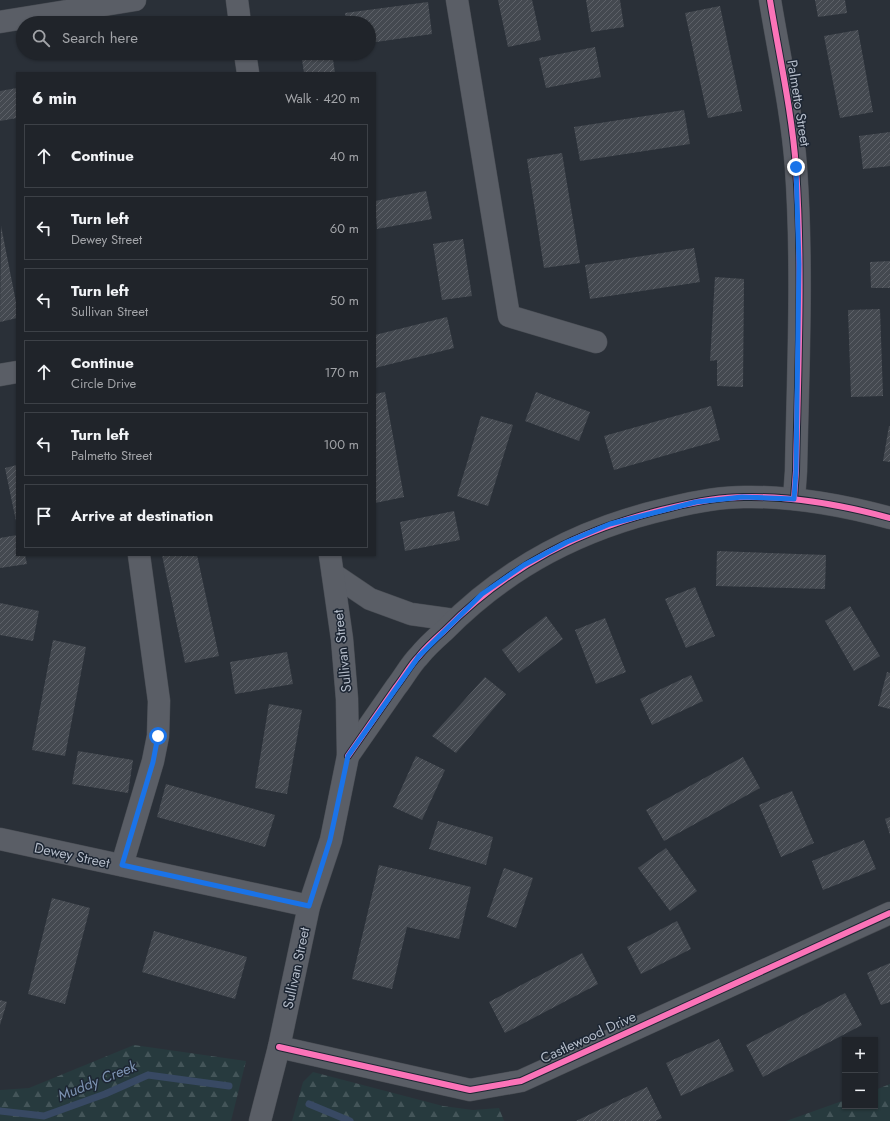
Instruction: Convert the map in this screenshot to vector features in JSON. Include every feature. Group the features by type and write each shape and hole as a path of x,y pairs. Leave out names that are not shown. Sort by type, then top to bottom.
{"street":[{"path":"37,16 135,0"},
{"path":"237,0 239,16"},
{"path":"457,0 509,316 596,342"},
{"name":"Palmetto Street","path":"770,0 794,145 798,190 799,264 796,471 794,499"},
{"path":"0,22 16,19"},
{"path":"246,60 248,72"},
{"path":"0,375 16,372"},
{"path":"348,756 419,656 454,620 482,594 524,565 567,542 610,524 696,502 742,497 794,499 856,509 890,518"},
{"path":"122,865 153,762 158,736 159,701 139,556"},
{"path":"332,565 370,599 411,614 454,620"},
{"name":"Sullivan Street","path":"260,1121 279,1047 309,906 330,840 348,756 347,700 342,639 332,565"},
{"name":"Dewey Street","path":"0,839 309,906"},
{"name":"Castlewood Drive","path":"279,1047 470,1090 521,1081 890,913"}],"green space":[{"path":"134,1045 246,1061 231,1121 0,1121 0,1090 29,1088"},
{"path":"313,1072 443,1106 473,1110 499,1108 504,1121 292,1121 303,1082"},
{"path":"890,1084 890,1121 786,1121 842,1101 842,1109 878,1109 878,1089"}],"building":[{"path":"498,0 532,0 541,40 508,47"},
{"path":"586,0 620,0 624,27 591,32"},
{"path":"815,0 845,0 847,13 818,17"},
{"path":"428,2 432,34 376,42 376,16 346,16 345,13"},
{"path":"720,6 742,111 708,118 685,13"},
{"path":"858,30 873,112 840,118 824,36"},
{"path":"595,47 601,77 546,88 539,58"},
{"path":"302,60 333,60 335,72 304,72"},
{"path":"16,88 16,118 0,121 0,91"},
{"path":"684,110 690,144 580,161 574,127"},
{"path":"890,132 890,166 863,169 859,136"},
{"path":"562,153 580,263 544,268 527,159"},
{"path":"426,191 432,219 377,229 376,201"},
{"path":"1,226 16,302 16,318 0,322"},
{"path":"463,239 472,296 442,300 433,244"},
{"path":"694,248 700,282 590,299 585,265"},
{"path":"890,261 890,288 871,288 870,262"},
{"path":"715,277 744,279 743,387 717,386 717,360 710,361"},
{"path":"880,309 883,396 851,397 848,310"},
{"path":"447,317 454,348 376,368 376,335"},
{"path":"385,392 404,497 376,503 376,394"},
{"path":"536,392 590,412 579,441 525,421"},
{"path":"711,406 720,440 614,470 604,436"},
{"path":"481,416 513,425 488,506 457,496"},
{"path":"890,426 890,462 883,461"},
{"path":"16,465 16,521 5,468"},
{"path":"454,511 460,540 405,551 400,522"},
{"path":"16,535 16,556 25,556 27,564 0,568 0,538"},
{"path":"717,551 826,555 825,589 716,586"},
{"path":"162,556 197,556 219,656 185,663"},
{"path":"695,587 715,636 686,648 665,599"},
{"path":"0,603 39,611 33,641 0,635"},
{"path":"850,606 880,656 854,671 825,621"},
{"path":"546,616 563,639 519,673 502,650"},
{"path":"605,618 626,672 596,684 575,630"},
{"path":"53,640 86,647 65,756 32,750"},
{"path":"287,652 293,684 235,694 230,662"},
{"path":"887,672 890,673 890,709 878,706"},
{"path":"691,675 703,701 652,725 640,699"},
{"path":"485,677 506,694 456,753 432,736"},
{"path":"269,704 302,710 287,794 255,788"},
{"path":"78,751 133,760 128,793 72,784"},
{"path":"416,756 445,770 422,820 393,807"},
{"path":"743,757 760,788 664,841 646,810"},
{"path":"166,784 275,815 265,847 157,817"},
{"path":"792,791 814,843 781,857 759,805"},
{"path":"890,817 890,835 885,819"},
{"path":"438,821 493,837 486,865 429,849"},
{"path":"864,840 876,869 823,890 812,861"},
{"path":"666,848 697,891 670,911 638,868"},
{"path":"379,865 471,887 459,939 407,927 392,989 352,979"},
{"path":"504,868 533,878 516,928 487,917"},
{"path":"52,898 90,908 65,1004 28,994"},
{"path":"677,921 691,949 641,974 627,947"},
{"path":"154,931 247,957 235,999 142,972"},
{"path":"582,953 598,984 505,1033 489,1002"},
{"path":"890,963 890,1002 881,1005 867,973"},
{"path":"845,993 862,1025 763,1077 746,1045"},
{"path":"0,1000 7,1002 0,1025"},
{"path":"719,1039 734,1071 681,1096 666,1063"},
{"path":"647,1087 662,1118 655,1121 576,1121"}],"waterway":[{"name":"Muddy Creek","path":"0,1111 44,1116 105,1094 148,1075 229,1086"},
{"name":"Muddy Creek","path":"309,1104 350,1121"}],"cycle path":[{"path":"770,0 792,126 798,206 799,319 796,471 794,499"},
{"path":"348,756 413,663 434,640 468,608 494,587 520,569 577,539 638,516 697,502 735,497 781,498 817,502 890,518"},
{"path":"279,1047 470,1090 521,1081 890,913"}],"route":[{"path":"158,736 153,762 122,865 309,906 330,840 348,756 419,656 482,594 524,565 567,542 610,524 648,512 696,502 742,497 794,499 796,471 799,264 798,190 796,167"}]}
